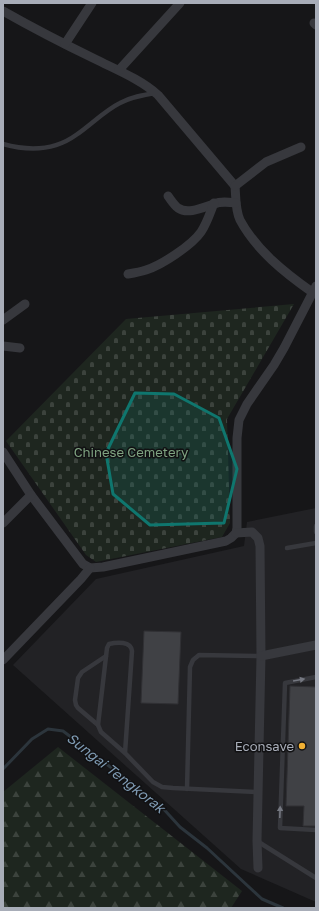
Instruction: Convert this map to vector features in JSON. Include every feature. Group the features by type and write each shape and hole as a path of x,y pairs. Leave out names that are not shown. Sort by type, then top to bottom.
{"street":[{"path":"65,44 92,3"},
{"path":"119,70 180,3"},
{"path":"3,11 65,44 119,70 150,88 236,186 236,203 240,219 256,242 270,258 292,278 314,289 281,354 247,404 239,420 237,438 237,528 236,533 231,538 220,543 103,567 90,568 83,564 31,495 3,452"},
{"path":"236,186 266,162 301,147"},
{"path":"168,196 178,208 186,211 226,202 236,203"},
{"path":"128,274 159,265 194,240 202,232 214,204"},
{"path":"3,320 25,304"},
{"path":"3,346 20,348"},
{"path":"3,522 31,495"},
{"path":"236,533 252,532 258,538 260,546 261,656 257,841 258,868"},
{"path":"4,655 81,579 90,568"},
{"path":"261,656 316,645"}],"lane":[{"path":"3,144 24,148 51,147 75,136 120,102 133,97 155,93"},
{"path":"316,526 316,532"},
{"path":"287,548 316,543"},
{"path":"125,753 132,646 129,644 109,644 107,648 98,724 101,732 154,782 162,787 258,792"},
{"path":"187,789 190,667 192,660 199,655 261,656"},
{"path":"98,724 78,708 75,700 78,678 82,672 106,656"},
{"path":"316,677 285,683 280,828 316,830"},
{"path":"257,841 316,878"}],"highlighted area":[{"path":"135,393 174,394 219,418 237,469 224,523 150,525 113,494 106,453"}],"shaded area":[{"path":"316,508 316,902 241,869 13,665 96,579 244,546 247,522"}],"green space":[{"name":"Chinese Cemetery","path":"294,304 227,419 230,523 222,537 96,562 86,555 6,441 126,319"},
{"path":"58,747 242,891 231,908 3,908 3,792"}],"building":[{"path":"144,631 181,632 178,704 141,703"},
{"name":"Econsave","path":"290,686 316,687 316,826 303,826 304,806 286,806"}],"waterway":[{"name":"Sungai Tengkorak","path":"3,769 32,739 48,729 63,731 159,804 180,827 207,848 262,899 283,908"}],"place":[{"name":"Econsave","path":"302,746"}]}
